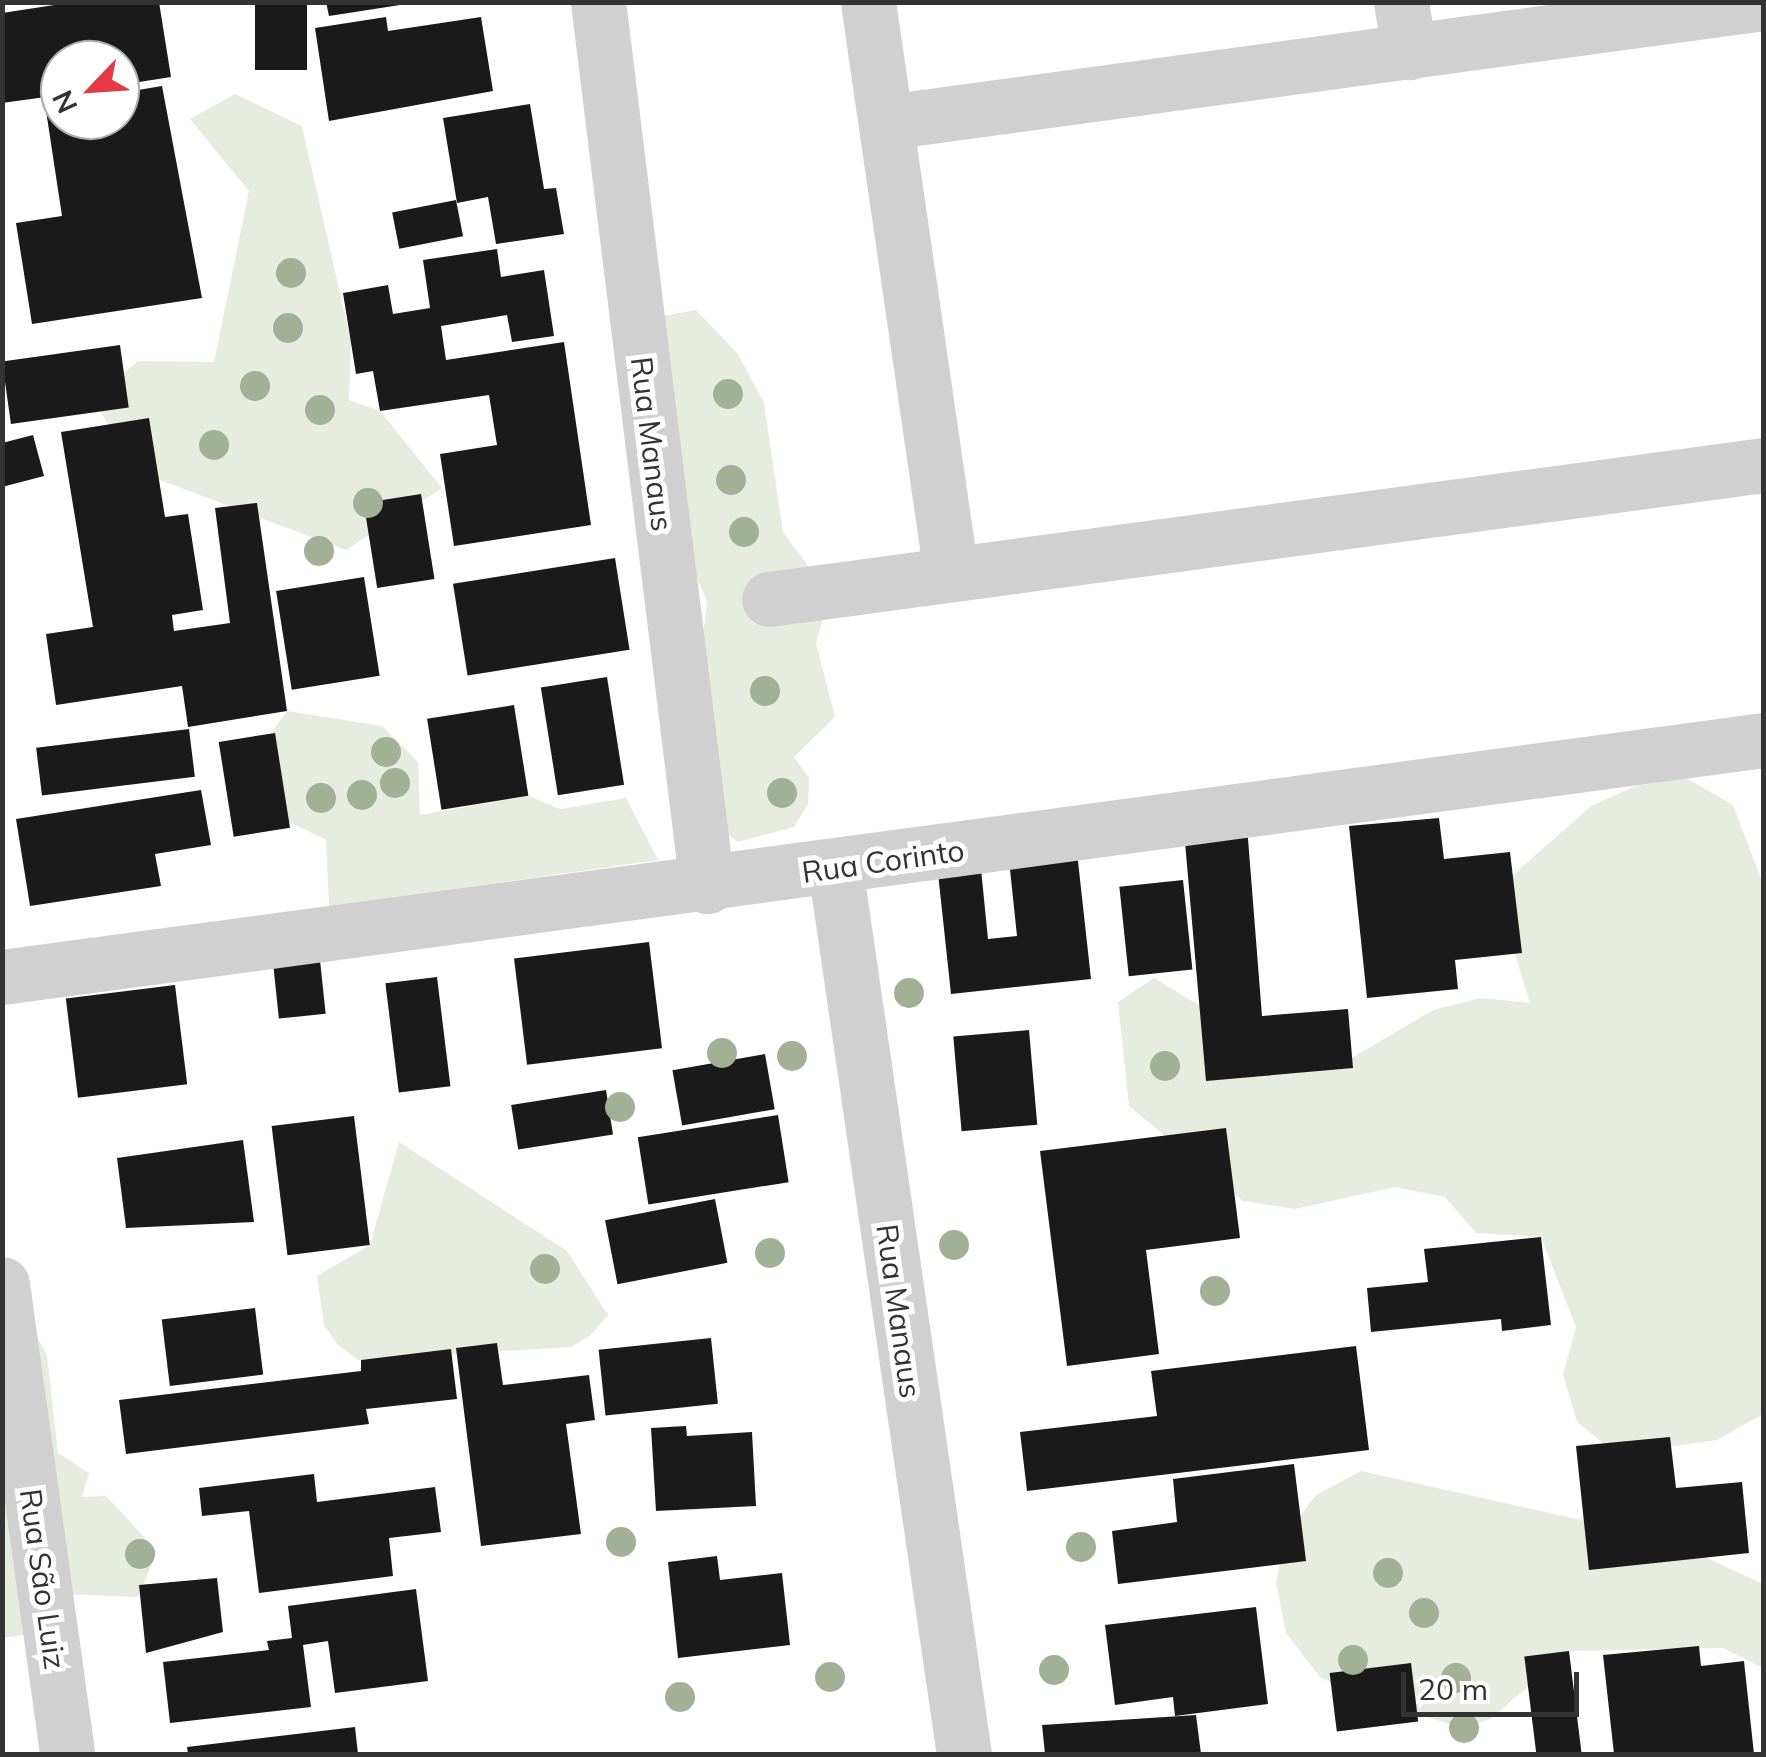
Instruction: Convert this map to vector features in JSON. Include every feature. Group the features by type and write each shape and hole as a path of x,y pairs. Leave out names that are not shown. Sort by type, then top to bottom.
{"street":[{"name":"Rua Manaus","path":"598,2 707,886"},
{"path":"868,2 951,574"},
{"path":"886,122 1405,27 1764,4"},
{"path":"768,599 1764,465"},
{"name":"Rua Corinto","path":"2,977 707,886 1764,740"},
{"name":"Rua Manaus","path":"835,867 964,1754"},
{"name":"Rua São Luiz","path":"2,1284 67,1754"}],"shaded area":[{"path":"235,94 302,126 351,342 349,400 380,411 442,488 346,550 136,471 93,399 138,361 214,362 249,191 190,119"},
{"path":"696,310 738,354 764,403 783,532 830,595 816,643 835,717 794,757 809,778 808,804 794,827 738,842 701,815 670,660 704,628 707,602 629,417 646,319"},
{"path":"287,711 382,726 418,762 420,815 529,796 560,809 626,798 658,860 329,907 326,840 255,805 269,736"},
{"path":"1686,778 1733,805 1763,884 1763,1414 1717,1440 1617,1454 1577,1422 1563,1374 1576,1327 1541,1237 1476,1233 1445,1197 1395,1187 1295,1209 1243,1201 1129,1106 1118,1002 1154,978 1294,1063 1345,1062 1433,1010 1481,998 1530,1003 1505,922 1513,875 1591,806 1635,786"},
{"path":"399,1142 567,1251 608,1315 591,1335 571,1347 358,1360 338,1345 324,1325 317,1276 370,1245"},
{"path":"2,1309 28,1321 47,1355 58,1453 89,1473 82,1497 106,1496 157,1551 138,1597 60,1594 38,1633 3,1638"},
{"path":"1361,1471 1666,1539 1763,1584 1763,1668 1723,1648 1570,1651 1490,1719 1464,1728 1365,1699 1320,1677 1286,1633 1276,1583 1286,1535 1316,1495"}],"building":[{"path":"74,2 159,2 171,77 140,82 140,40 40,40 40,98 2,103 2,13"},
{"path":"255,2 307,2 307,70 255,70"},
{"path":"326,2 400,2 400,5 329,16"},
{"path":"386,17 388,31 481,17 493,91 329,121 315,28"},
{"path":"162,86 202,298 32,324 16,223 62,216 50,140 140,140 140,90"},
{"path":"530,104 544,189 556,188 564,234 496,244 488,197 457,203 443,118"},
{"path":"456,200 463,236 399,249 392,212"},
{"path":"497,249 501,277 544,270 554,336 512,342 507,315 441,326 446,360 564,342 591,525 454,546 440,454 497,445 489,395 380,411 373,371 356,374 343,293 388,285 393,314 430,308 423,260"},
{"path":"120,345 129,407 11,424 2,362"},
{"path":"149,418 165,517 188,514 203,610 172,615 174,631 230,623 215,508 257,503 287,711 188,727 182,686 56,705 46,634 93,627 61,432"},
{"path":"33,435 44,476 2,487 2,443"},
{"path":"421,494 434,579 377,588 364,503"},
{"path":"615,558 630,650 468,676 453,584"},
{"path":"364,577 380,676 292,690 276,591"},
{"path":"607,677 624,785 558,795 541,687"},
{"path":"514,705 528,796 441,810 427,719"},
{"path":"189,729 195,777 42,795 36,748"},
{"path":"275,733 290,828 234,837 219,742"},
{"path":"201,790 211,845 155,854 161,886 30,906 16,819"},
{"path":"1439,818 1444,859 1510,852 1522,953 1455,960 1458,989 1367,998 1349,826"},
{"path":"1247,826 1262,1016 1348,1009 1353,1068 1206,1081 1184,831"},
{"path":"1077,852 1091,979 951,994 937,864 980,859 988,939 1017,936 1009,860"},
{"path":"1183,880 1192,970 1129,976 1119,887"},
{"path":"649,942 662,1048 527,1065 514,959"},
{"path":"320,960 326,1014 279,1019 273,965"},
{"path":"437,977 450,1086 399,1093 385,983"},
{"path":"175,985 187,1084 78,1098 66,998"},
{"path":"1029,1030 1037,1125 962,1131 953,1037"},
{"path":"765,1054 775,1109 682,1125 672,1070"},
{"path":"606,1090 613,1134 518,1149 511,1105"},
{"path":"778,1115 789,1182 648,1204 638,1137"},
{"path":"354,1116 370,1245 287,1255 272,1126"},
{"path":"1226,1128 1240,1238 1146,1250 1159,1354 1067,1366 1040,1151"},
{"path":"243,1140 254,1222 126,1228 117,1158"},
{"path":"715,1199 727,1263 617,1284 605,1220"},
{"path":"1541,1237 1551,1325 1502,1331 1501,1319 1371,1332 1367,1288 1428,1282 1424,1249"},
{"path":"255,1308 263,1375 170,1386 162,1319"},
{"path":"711,1338 718,1404 606,1415 599,1350"},
{"path":"497,1343 503,1385 589,1375 595,1420 566,1424 581,1534 481,1546 456,1348"},
{"path":"1356,1346 1369,1450 1027,1491 1020,1432 1157,1416 1151,1371"},
{"path":"451,1349 457,1399 366,1409 369,1424 126,1454 119,1400 361,1371 361,1360"},
{"path":"686,1426 687,1436 752,1432 756,1506 656,1511 651,1428"},
{"path":"1670,1437 1676,1488 1742,1482 1749,1553 1589,1570 1576,1446"},
{"path":"1294,1464 1306,1561 1118,1584 1112,1531 1177,1522 1173,1479"},
{"path":"314,1474 317,1502 435,1487 441,1532 389,1538 393,1576 259,1593 249,1511 202,1516 199,1488"},
{"path":"717,1556 720,1580 782,1573 790,1645 678,1658 668,1562"},
{"path":"217,1578 223,1632 146,1653 139,1585"},
{"path":"416,1589 428,1681 335,1693 328,1641 303,1645 311,1707 170,1723 163,1662 269,1650 267,1641 292,1638 288,1606"},
{"path":"1256,1607 1268,1704 1175,1716 1173,1697 1115,1705 1105,1625"},
{"path":"1699,1646 1701,1666 1744,1661 1754,1754 1614,1754 1603,1655"},
{"path":"1569,1651 1582,1754 1536,1754 1524,1656"},
{"path":"1411,1663 1418,1722 1337,1732 1330,1673"},
{"path":"1196,1715 1201,1754 1045,1754 1042,1725"},
{"path":"355,1727 358,1754 188,1754 187,1747"}]}
